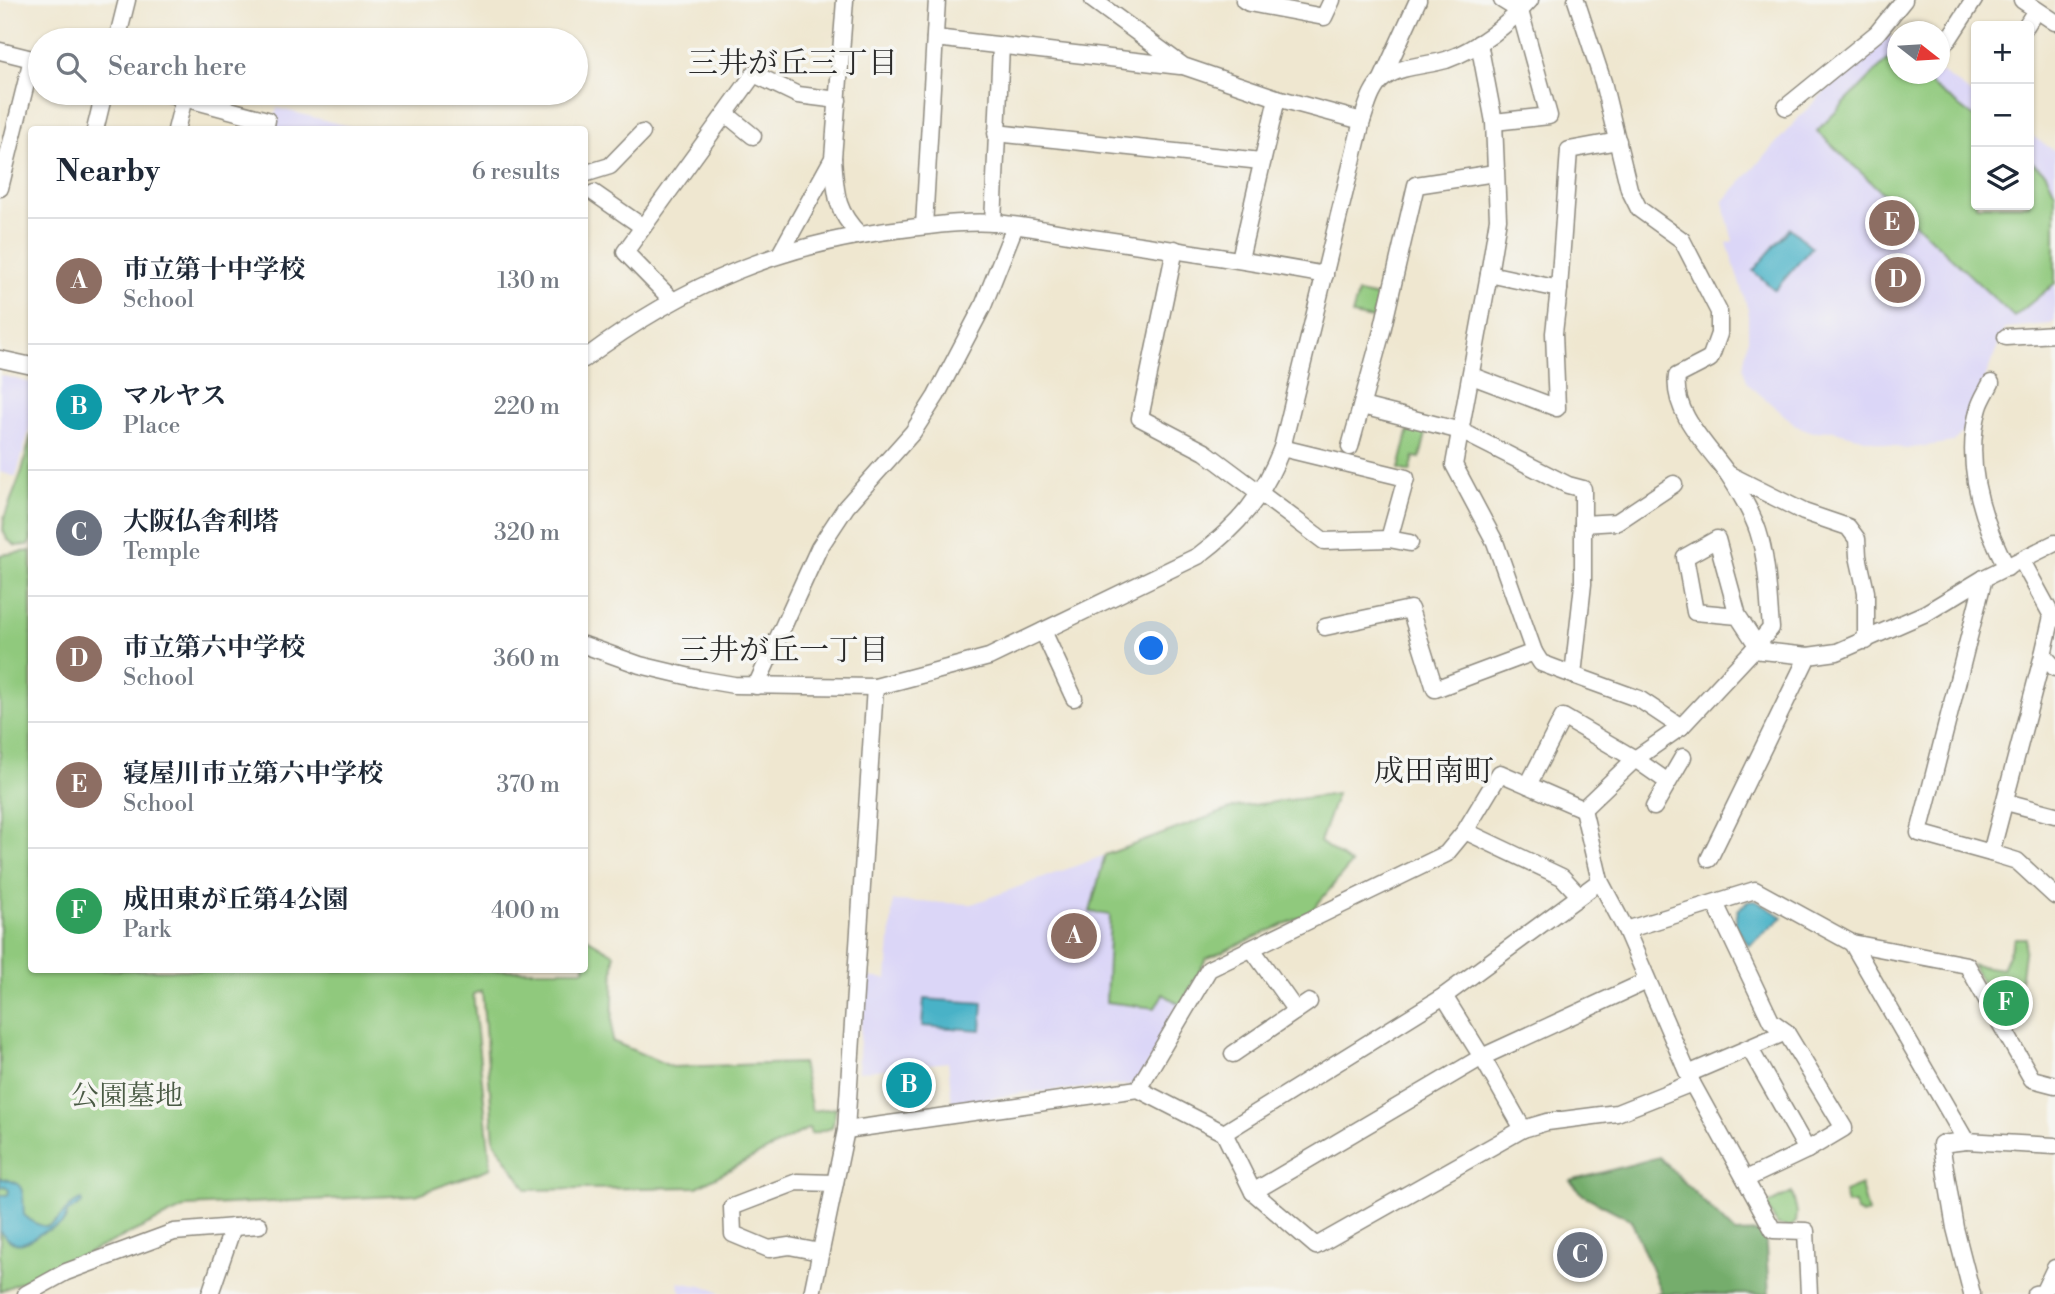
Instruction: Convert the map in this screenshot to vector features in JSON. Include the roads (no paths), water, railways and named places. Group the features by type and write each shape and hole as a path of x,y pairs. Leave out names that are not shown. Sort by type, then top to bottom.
{"street":[{"path":"120,28 127,0"},
{"path":"845,0 833,158 839,206 847,222 859,234"},
{"path":"924,226 937,0"},
{"path":"1093,0 1183,66"},
{"path":"1248,1 1324,17 1332,0"},
{"path":"588,646 640,665 699,680 734,685 875,687 989,657 1198,556 1228,533 1260,492 1272,473 1282,448 1362,121 1373,91 1382,79 1418,0"},
{"path":"1502,0 1525,6"},
{"path":"1576,0 1597,59 1629,190 1639,209 1682,240 1719,312 1719,334 1710,359 1677,376 1676,387 1688,417 1728,474 1758,529 1765,556 1771,628 1681,727 1635,759 1583,809"},
{"path":"1786,107 1877,33 1904,0"},
{"path":"1950,37 1974,0"},
{"path":"2022,0 2055,22"},
{"path":"1382,79 1398,71 1447,59 1479,43 1525,6"},
{"path":"1494,122 1549,116 1525,6"},
{"path":"2029,21 2036,10"},
{"path":"935,38 1183,66 1277,98 1362,121"},
{"path":"1479,43 1494,122 1498,219 1454,465 1495,542 1534,652 1541,663 1639,699 1681,727"},
{"path":"993,223 1001,46"},
{"path":"0,51 28,58"},
{"path":"672,300 625,252 754,74 797,95 838,100"},
{"path":"0,188 28,88"},
{"path":"1240,260 1277,98"},
{"path":"96,126 101,105"},
{"path":"177,126 182,105"},
{"path":"210,105 267,120 266,126"},
{"path":"726,114 753,136"},
{"path":"996,133 1261,161"},
{"path":"588,173 610,166 642,134"},
{"path":"1472,376 1557,408 1554,333 1569,150 1618,141"},
{"path":"780,254 833,158"},
{"path":"1350,447 1416,186 1495,173"},
{"path":"594,193 643,227"},
{"path":"588,355 672,300 737,270 780,254 859,234 924,226 993,223 1325,275"},
{"path":"756,686 819,548 846,507 913,432 936,396 983,306 1015,226"},
{"path":"1175,250 1140,418 1205,452 1324,541 1388,539 1410,543"},
{"path":"1489,274 1559,289"},
{"path":"2006,337 2055,334"},
{"path":"0,359 28,365"},
{"path":"1991,383 1979,407 1972,446 1980,503 1992,540 2007,568"},
{"path":"1362,406 1461,431 1568,485 1583,489 1583,584 1573,674"},
{"path":"1282,448 1406,478 1388,539"},
{"path":"1728,474 1804,513 1848,527 1857,539 1866,592 1866,640"},
{"path":"1583,524 1618,523 1674,484"},
{"path":"1738,617 1695,612 1685,557 1717,540 1738,617 1755,648"},
{"path":"1755,648 1808,656 1837,652 1926,613 1984,578 2055,543"},
{"path":"1991,853 2052,616 2022,561"},
{"path":"1984,578 1919,833 2017,861 2055,896"},
{"path":"1325,627 1410,609 1435,690 1534,652"},
{"path":"1043,631 1074,698"},
{"path":"2043,655 2055,668"},
{"path":"1709,859 1808,656"},
{"path":"812,1294 846,1130 875,687"},
{"path":"1528,785 1563,718 1635,759 1668,782"},
{"path":"1654,807 1682,757"},
{"path":"1138,1089 1209,969 1446,854 1465,831 1500,773 1583,809"},
{"path":"2006,802 2055,815"},
{"path":"1583,809 1600,881 1626,930 1690,1079 1773,1230 1806,1231 1808,1294"},
{"path":"1465,831 1562,877 1579,895"},
{"path":"1224,1133 1444,996 1600,881"},
{"path":"1626,930 1755,890 1852,943 1967,965 2032,1079 2055,1085"},
{"path":"1715,904 1771,1021 1786,1032 1844,1128 1807,1150 1746,1179"},
{"path":"1852,943 1966,1141"},
{"path":"1233,1054 1302,1007 1252,949"},
{"path":"1253,1192 1482,1057 1647,981"},
{"path":"1444,996 1523,1129"},
{"path":"846,1130 1138,1089 1224,1133 1253,1192 1316,1246 1523,1129 1547,1122 1616,1113 1786,1032"},
{"path":"1749,1049 1807,1150"},
{"path":"1972,1294 1955,1228 1941,1144 1966,1141 2055,1146"},
{"path":"820,1252 789,1246 769,1249 733,1234 733,1207 797,1182 835,1183"},
{"path":"26,1294 66,1272 174,1232 259,1225"},
{"path":"210,1294 233,1227"},
{"path":"2035,1294 2043,1293 2055,1268"}],"water":[{"path":"1790,228 1812,247 1775,290 1753,271"},
{"path":"1748,901 1756,901 1783,917 1749,946 1735,924 1738,910"},
{"path":"924,999 983,1003 981,1030 922,1026"},
{"path":"0,1178 19,1186 23,1195 24,1215 44,1226 51,1225 74,1204 82,1200 82,1203 67,1213 61,1225 25,1243 14,1243 0,1231 0,1195 8,1195 9,1190 5,1186 0,1188"}],"place":[{"name":"寝屋川市立第六中学校","path":"1892,223"},
{"name":"市立第六中学校","path":"1898,280"},
{"name":"市立第十中学校","path":"1074,936"},
{"name":"成田東が丘第4公園","path":"2006,1003"},
{"name":"マルヤス","path":"909,1085"},
{"name":"大阪仏舎利塔","path":"1580,1255"}],"district":[{"name":"三井が丘三丁目","path":"793,63"},
{"name":"三井が丘一丁目","path":"784,650"},
{"name":"成田南町","path":"1434,771"}],"park label":[{"name":"公園墓地","path":"127,1095"}]}
